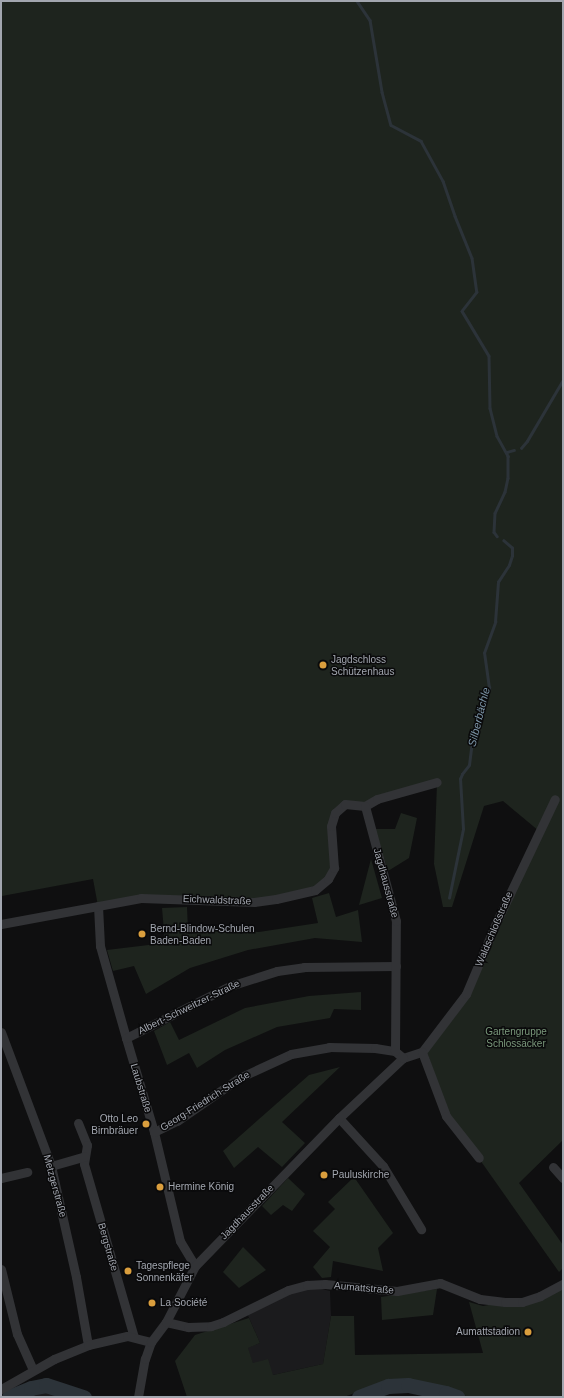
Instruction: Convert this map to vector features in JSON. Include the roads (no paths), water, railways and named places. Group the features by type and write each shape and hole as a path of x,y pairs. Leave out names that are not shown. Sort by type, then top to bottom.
{"street":[{"path":"365,806 377,799 437,782"},
{"name":"Waldschloßstraße","path":"422,1052 466,994 502,909 555,798"},
{"name":"Eichwaldstraße","path":"1,924 141,898 254,902 276,899 315,890 328,879 334,868 331,826 335,813 345,804 365,806"},
{"name":"Jagdhausstraße","path":"365,806 396,921 396,1051"},
{"name":"Laubstraße","path":"98,906 100,946 154,1132 180,1241 195,1266"},
{"name":"Albert-Schweitzer-Straße","path":"126,1038 230,986 277,971 304,967 396,966"},
{"name":"Metzgerstraße","path":"1,1032 51,1166 76,1277 88,1345"},
{"name":"Georg-Friedrich-Straße","path":"154,1132 177,1121 239,1078 291,1054 329,1047 375,1048 396,1051"},
{"path":"396,1051 404,1058"},
{"path":"422,1052 446,1116 479,1158"},
{"name":"Jagdhausstraße","path":"138,1397 145,1359 151,1342 166,1322 195,1266 339,1118 404,1058 422,1052"},
{"path":"339,1118 383,1166 422,1229"},
{"name":"Bergstraße","path":"78,1123 87,1145 84,1156 84,1164 134,1337"},
{"path":"51,1166 84,1156"},
{"path":"553,1167 563,1178"},
{"path":"1,1178 28,1172"},
{"path":"1,1269 17,1334 33,1370"},
{"name":"Aumattstraße","path":"166,1322 188,1327 211,1326 223,1322 288,1290 307,1285 325,1284 397,1291 440,1284 480,1299 505,1302 522,1302 540,1296 563,1284"},
{"path":"1,1389 60,1356 88,1345 127,1336 151,1342"}],"waterway":[{"path":"357,1 370,20 382,92 391,125 421,141 443,181 472,258 477,292 462,311 489,356 490,408 497,436 508,456 508,478 505,492 495,513 494,532 497,536"},
{"name":"Silberbächle","path":"521,448 527,441 563,380"},
{"name":"Silberbächle","path":"507,452 514,450"},
{"name":"Silberbächle","path":"449,898 463,829 460,779 469,765 472,742 489,688 484,653 495,622 498,582 509,565 512,556 512,548 504,541"},
{"path":"9,1397 31,1388 46,1385 84,1397"},
{"path":"359,1397 388,1386 408,1385 446,1393 457,1397"}],"place":[{"name":"Jagdschloss Schützenhaus","path":"323,665"},
{"name":"Bernd-Blindow-Schulen Baden-Baden","path":"142,934"},
{"name":"Otto Leo Birnbräuer","path":"146,1124"},
{"name":"Pauluskirche","path":"324,1175"},
{"name":"Hermine König","path":"160,1187"},
{"name":"Tagespflege Sonnenkäfer","path":"128,1271"},
{"name":"La Société","path":"152,1303"},
{"name":"Aumattstadion","path":"528,1332"}],"park label":[{"name":"Gartengruppe Schlossäcker","path":"516,1036"}]}
